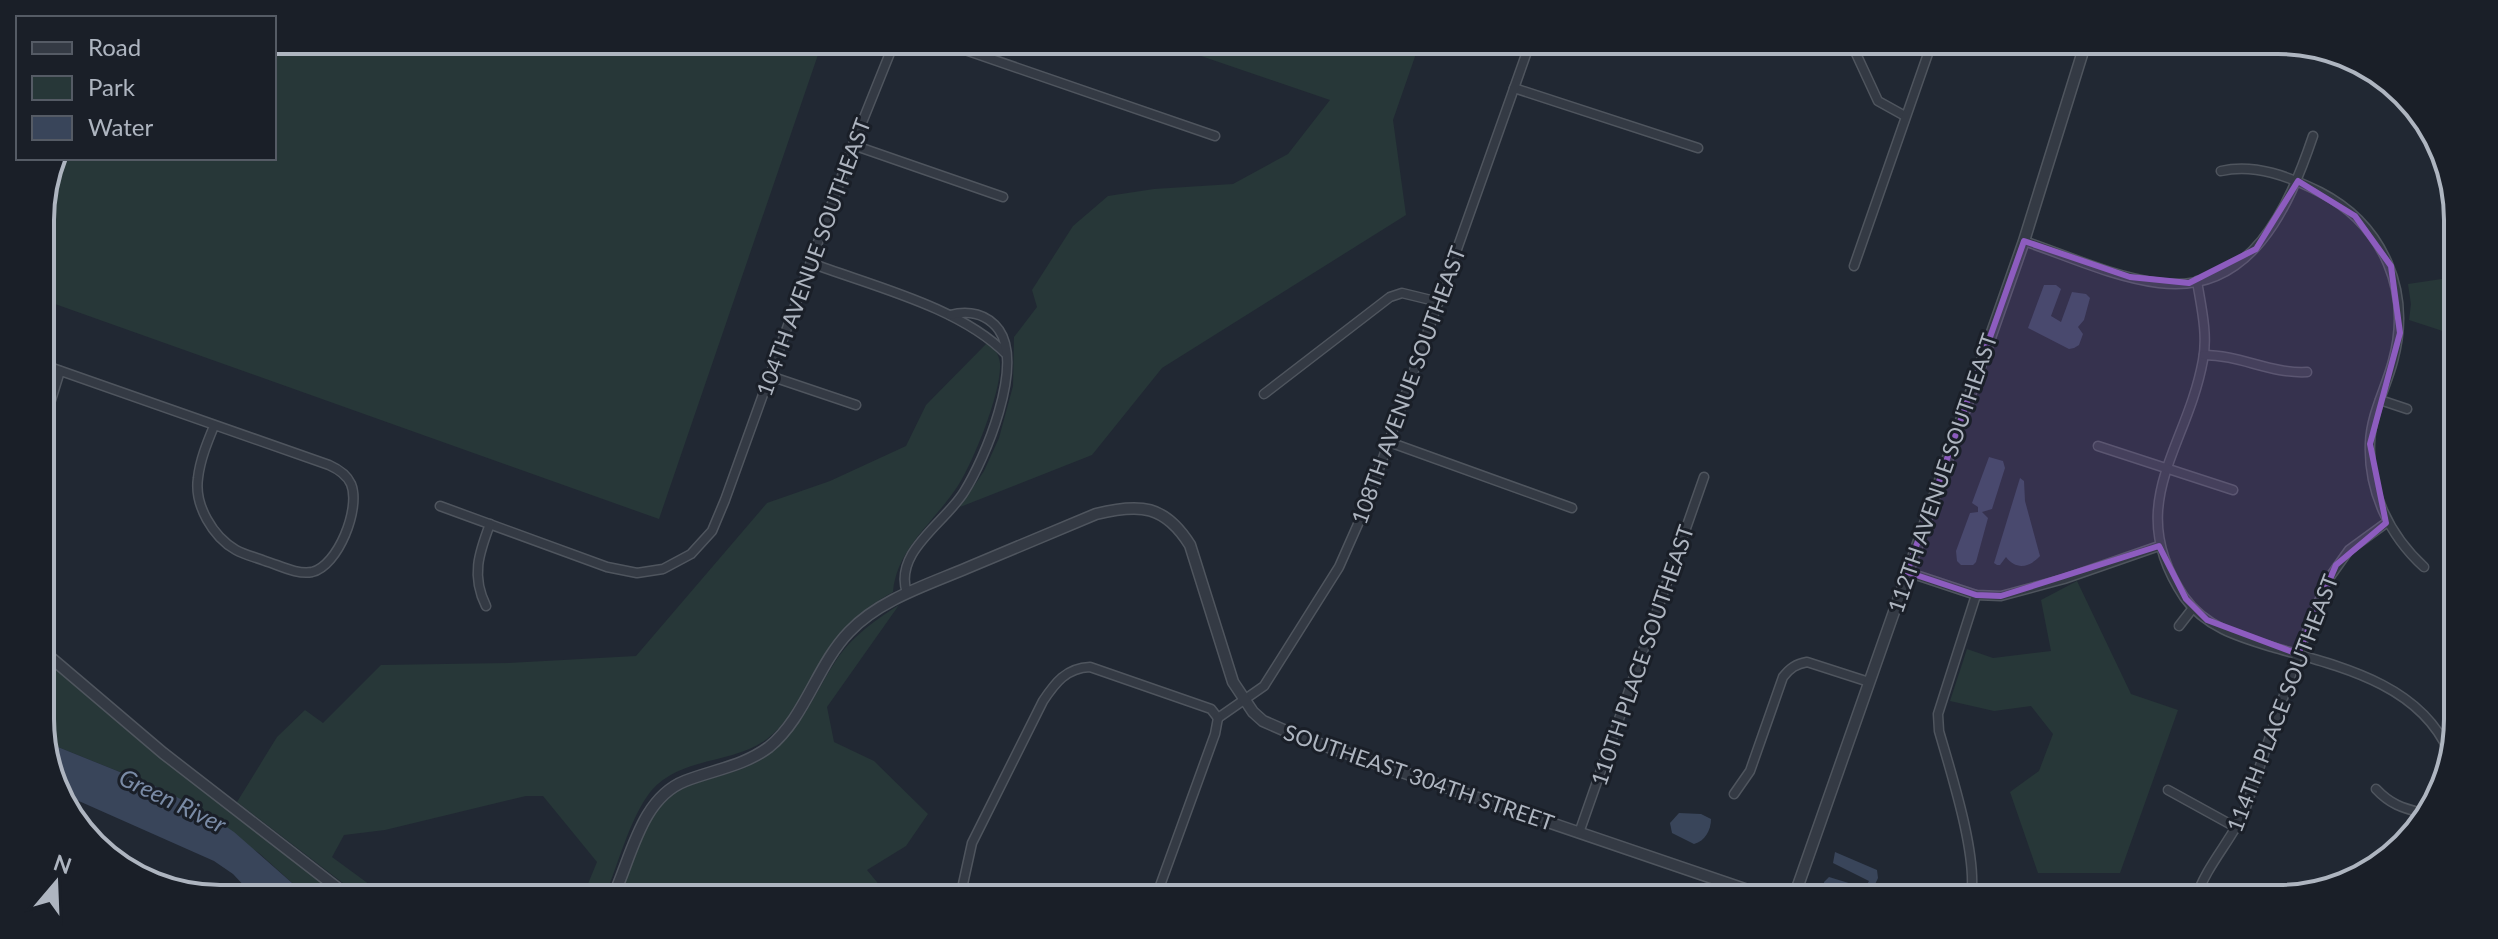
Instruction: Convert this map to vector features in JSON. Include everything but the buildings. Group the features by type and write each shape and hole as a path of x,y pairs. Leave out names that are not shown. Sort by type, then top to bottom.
{"street":[{"name":"104TH AVENUE SOUTHEAST","path":"490,524 617,570 637,573 663,569 691,554 704,542 712,531 735,472 853,145 890,54"},
{"path":"977,54 1215,136"},
{"name":"108TH AVENUE SOUTHEAST","path":"1245,701 1264,686 1339,567 1366,506 1526,54"},
{"path":"1856,54 1878,101 1905,116"},
{"path":"1854,266 1928,54"},
{"name":"112TH AVENUE SOUTHEAST","path":"1798,885 2024,241 2082,54"},
{"path":"1514,88 1698,148"},
{"path":"2024,241 2146,281 2174,284 2197,281 2230,268 2256,249 2279,218 2298,181 2313,136"},
{"path":"853,145 1003,197"},
{"path":"2221,171 2240,167 2252,169 2298,181 2326,195 2355,216 2374,236 2391,266 2400,304 2400,333 2370,444 2373,481 2386,523 2424,567"},
{"path":"811,263 950,315 984,334 1006,355"},
{"path":"2197,281 2205,339 2204,355 2197,385 2165,469 2158,515 2159,546 2177,584 2193,608 2219,628 2394,690 2427,716 2442,742"},
{"path":"1264,394 1390,297 1402,293 1439,302"},
{"path":"907,593 904,582 906,568 913,552 964,493 983,456 1004,385 1006,355 1002,335 994,325 974,313 950,315"},
{"path":"2204,355 2239,358 2288,373 2307,372"},
{"path":"54,369 329,465 346,477 353,491 351,512 332,560 317,571 305,573 231,547 221,538 204,513 197,482 214,426"},
{"path":"54,390 60,371"},
{"path":"770,376 856,405"},
{"path":"2380,400 2407,409"},
{"path":"1389,442 1555,499 1572,508"},
{"path":"2098,446 2233,490"},
{"name":"110TH PLACE SOUTHEAST","path":"1579,833 1704,477"},
{"path":"440,506 490,524 477,567 477,585 486,606"},
{"path":"618,885 647,815 659,798 683,781 732,767 769,746 798,710 829,658 849,632 867,617 907,593 1096,514 1123,507 1152,510 1179,526 1190,545 1233,682 1245,701 1218,718 1160,885"},
{"name":"114TH PLACE SOUTHEAST","path":"2202,885 2237,828 2253,789 2321,594 2336,565 2356,544 2386,523"},
{"path":"1907,572 1976,595 2001,596 2022,592 2159,546"},
{"path":"1973,885 1970,855 1939,731 1938,714 1976,595"},
{"path":"2179,626 2193,608"},
{"path":"54,660 163,753 334,885"},
{"path":"1734,794 1750,771 1783,677 1797,664 1807,662 1869,682"},
{"path":"963,885 972,843 1043,701 1060,678 1070,671 1090,667 1211,709 1218,718"},
{"name":"SOUTHEAST 304TH STREET","path":"1245,701 1263,721 1283,731 1733,885"},
{"path":"2376,789 2388,801 2416,811"},
{"path":"2168,790 2237,828"}],"highlighted area":[{"path":"2298,181 2355,216 2391,266 2400,333 2370,444 2386,523 2336,565 2298,654 2207,620 2186,599 2159,546 2001,596 1976,595 1907,572 2024,241 2130,277 2189,283 2256,249"}],"green space":[{"path":"276,54 818,54 659,519 54,304 54,209 66,160 276,160"},
{"path":"1195,54 1416,54 1393,120 1406,215 1162,368 1092,455 960,507 984,471 999,438 1013,386 1014,337 1037,307 1032,290 1073,226 1108,196 1154,189 1233,184 1288,154 1330,100"},
{"path":"2444,279 2444,331 2409,320 2411,304 2408,284"},
{"path":"988,342 996,351 1000,363 997,390 972,459 959,484 902,561 893,592 864,610 846,627 789,716 767,739 738,753 677,772 651,791 631,826 609,885 587,885 597,862 543,796 526,796 385,830 344,835 332,857 370,885 345,885 237,802 277,737 305,710 323,723 381,665 508,663 636,656 767,503 830,481 906,446 926,405"},
{"path":"2077,581 2131,694 2178,710 2120,873 2038,873 2010,792 2039,771 2053,734 2031,706 1994,711 1950,701 1967,649 1993,658 2051,651 2041,600"},
{"path":"899,605 827,707 834,742 874,761 928,814 906,846 867,870 879,885 624,885 645,829 665,800 694,784 758,762 772,752 801,719 845,648"},
{"path":"54,665 329,885 294,885 259,853 162,789 56,746"}],"water":[{"path":"2044,285 2056,285 2061,289 2051,316 2061,322 2072,292 2086,294 2090,298 2084,320 2078,327 2083,334 2079,345 2074,348 2069,349 2028,328"},
{"path":"1989,457 2003,461 2005,468 1992,509 1982,512 1988,518 1976,562 1961,565 1957,561 1956,551 1970,513 1978,512 1978,507 1972,503"},
{"path":"2020,478 2024,481 2025,501 2040,556 2027,565 2018,566 2006,557 1997,565 1994,563"},
{"name":"Green River","path":"56,746 162,789 206,813 234,832 294,885 243,885 214,861 75,799"},
{"path":"1679,813 1701,814 1711,819 1704,838 1694,844 1672,833 1670,823"},
{"path":"1835,852 1877,870 1878,878 1875,885 1867,885 1869,881 1833,863"},
{"path":"1829,877 1855,885 1824,885"}]}
